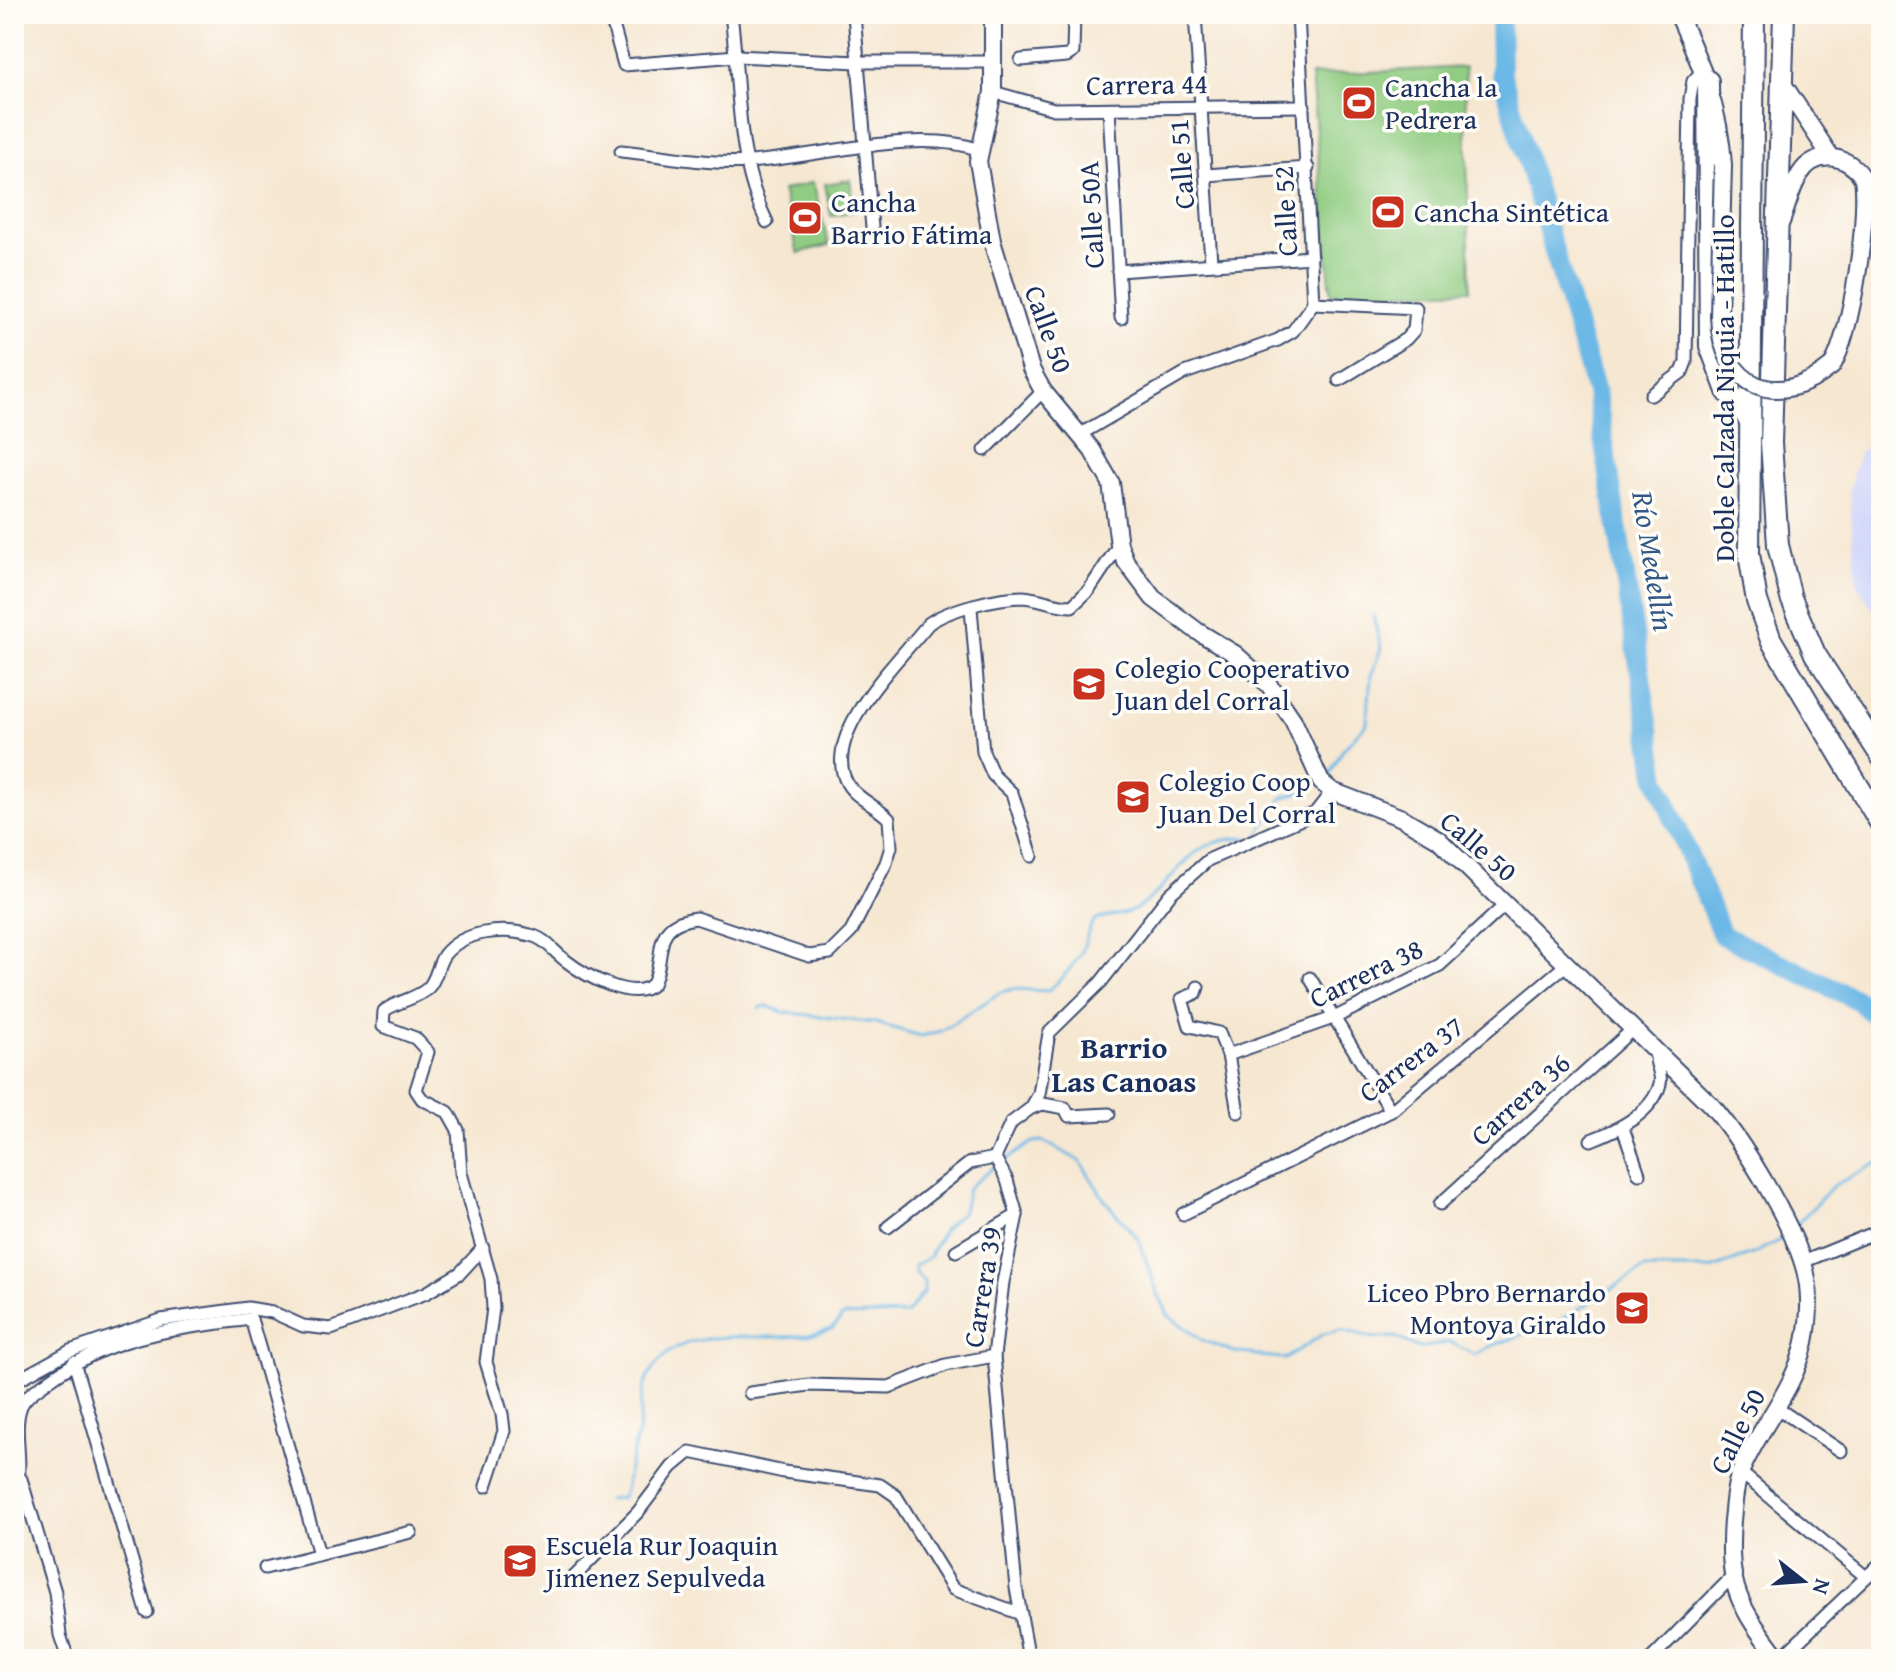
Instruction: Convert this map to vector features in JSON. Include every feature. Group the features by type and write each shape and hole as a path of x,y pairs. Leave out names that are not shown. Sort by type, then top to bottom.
{"highway":[{"name":"Doble Calzada Niquia - Hatillo","path":"1754,14 1749,554 1757,601 1783,663 1881,824"},
{"name":"Doble Calzada Niquia - Hatillo","path":"1784,14 1771,443 1778,545 1791,598 1815,654 1881,756"},
{"path":"1706,75 1710,346 1727,391 1748,418"}],"street":[{"path":"610,14 624,65 737,56 857,62 990,62"},
{"path":"731,14 746,163 756,201 767,222"},
{"path":"854,14 872,228"},
{"name":"Calle 50","path":"993,14 990,62 993,92 979,150 983,199 992,241 1031,369 1043,391 1079,435 1111,483 1119,545 1137,581 1153,598 1197,631 1235,654 1269,685 1293,720 1321,782 1332,791 1402,818 1438,839 1657,1052 1732,1130 1787,1226 1803,1262 1808,1285 1805,1343 1793,1378 1740,1472 1735,1490 1729,1557 1739,1601 1780,1659"},
{"path":"1021,60 1073,52 1074,14"},
{"name":"Calle 51","path":"1195,14 1211,262"},
{"name":"Calle 52","path":"1298,14 1313,303"},
{"path":"1678,14 1706,75 1719,123 1723,165 1720,338 1726,356 1745,378 1780,390 1812,383 1832,366 1844,347 1866,195 1857,168 1831,157 1815,160 1800,174 1778,231"},
{"path":"1651,395 1682,372 1686,362 1690,99 1693,81 1706,75"},
{"path":"1783,84 1831,157"},
{"name":"Carrera 44","path":"993,92 1037,107 1304,106"},
{"name":"Calle 50A","path":"1109,109 1121,318"},
{"path":"621,151 746,163 947,142 979,150"},
{"path":"1206,175 1308,168"},
{"path":"1118,271 1311,257"},
{"path":"1079,435 1185,373 1278,340 1293,331 1313,303 1416,308 1414,330 1406,339 1339,380"},
{"path":"985,450 1043,391"},
{"path":"486,1486 504,1431 486,1362 493,1308 491,1279 461,1173 458,1130 448,1112 422,1099 416,1090 427,1059 425,1045 383,1026 384,1011 425,991 446,953 465,938 486,933 520,933 541,938 566,961 623,991 636,993 653,984 663,937 683,919 696,918 809,956 830,953 851,932 891,847 889,819 850,788 844,779 840,750 852,720 928,624 943,613 1024,597 1056,606 1072,606 1089,590 1119,545"},
{"path":"971,608 983,752 993,775 1012,793 1032,856"},
{"path":"1031,1108 1039,1094 1049,1033 1101,982 1170,894 1208,860 1297,824 1315,813 1332,791"},
{"name":"Carrera 38","path":"1228,1055 1336,1017 1440,965 1506,904"},
{"name":"Carrera 37","path":"1183,1214 1391,1111 1567,964"},
{"path":"1310,978 1391,1111"},
{"path":"1198,987 1196,993 1182,999 1190,1026 1219,1033 1228,1055 1238,1112"},
{"name":"Carrera 36","path":"1440,1204 1633,1029"},
{"path":"1591,1140 1623,1128 1654,1096 1660,1083 1657,1052"},
{"path":"888,1227 970,1163 995,1158 1011,1123 1031,1108 1043,1104 1065,1108 1069,1116 1109,1114"},
{"path":"1623,1128 1639,1174"},
{"name":"Carrera 39","path":"995,1158 1007,1180 1017,1215 1003,1282 994,1356 1021,1614 1029,1659"},
{"path":"956,1251 1017,1215"},
{"path":"1803,1262 1881,1230"},
{"path":"14,1382 70,1351 136,1325 272,1312 303,1326 331,1329 426,1293 460,1273 483,1248"},
{"path":"68,1659 60,1635 55,1592 21,1479 19,1410 24,1400 74,1362 151,1331 249,1314"},
{"path":"249,1314 319,1554"},
{"path":"750,1393 809,1385 889,1387 946,1365 994,1356"},
{"path":"74,1362 147,1612"},
{"path":"1777,1408 1841,1451"},
{"path":"573,1578 638,1512 672,1467 690,1452 784,1472 880,1485 896,1496 953,1589 1021,1614"},
{"path":"1740,1472 1866,1577"},
{"path":"14,1496 21,1479"},
{"path":"265,1568 411,1532"},
{"path":"1780,1659 1881,1563"},
{"path":"1651,1659 1732,1577"}],"shaded area":[{"path":"1881,442 1881,622 1857,585 1849,490 1859,452"}],"green space":[{"name":"Cancha Sintética","path":"1465,67 1470,290 1331,295 1311,75"},
{"path":"850,180 855,211 831,216 825,184"},
{"name":"Cancha Barrio Fátima","path":"813,182 829,245 798,253 782,191"}],"waterway":[{"name":"Río Medellín","path":"1500,14 1501,72 1596,392 1657,779 1722,935 1859,1001 1881,1022"},
{"name":"Barrio Las Canoas","path":"1327,779 1342,751 1367,723 1371,676 1381,648 1373,615"},
{"name":"Barrio Las Canoas","path":"1258,834 1282,798 1312,787"},
{"name":"Barrio Las Canoas","path":"759,1008 767,1006 783,1012 876,1023 921,1036 941,1031 1001,992 1014,989 1048,991 1080,955 1095,921 1136,909 1151,898 1184,863 1209,845 1247,838"},
{"path":"1002,1162 1033,1142 1043,1141 1080,1161 1106,1202 1139,1240 1169,1316 1202,1340 1234,1352 1285,1359 1323,1334 1341,1330 1375,1338 1395,1337 1420,1348 1450,1342 1475,1355 1559,1321 1644,1269 1711,1269 1755,1253 1785,1237"},
{"path":"1796,1225 1833,1186 1881,1161"},
{"path":"608,1500 622,1497 638,1433 642,1395 654,1367 673,1350 696,1341 723,1337 807,1335 831,1329 843,1316 906,1314 924,1292 924,1281 915,1273 914,1266 929,1257 944,1229 963,1211 968,1188 993,1168"}],"place":[{"name":"Cancha la Pedrera","path":"1359,103"},
{"name":"Cancha Sintética","path":"1388,212"},
{"name":"Cancha Barrio Fátima","path":"805,218"},
{"name":"Colegio Cooperativo Juan del Corral","path":"1089,684"},
{"name":"Colegio Coop Juan Del Corral","path":"1133,797"},
{"name":"Liceo Pbro Bernardo Montoya Giraldo","path":"1632,1308"},
{"name":"Escuela Rur Joaquin Jimenez Sepulveda","path":"520,1561"}],"district":[{"name":"Barrio Las Canoas","path":"1124,1065"}]}
